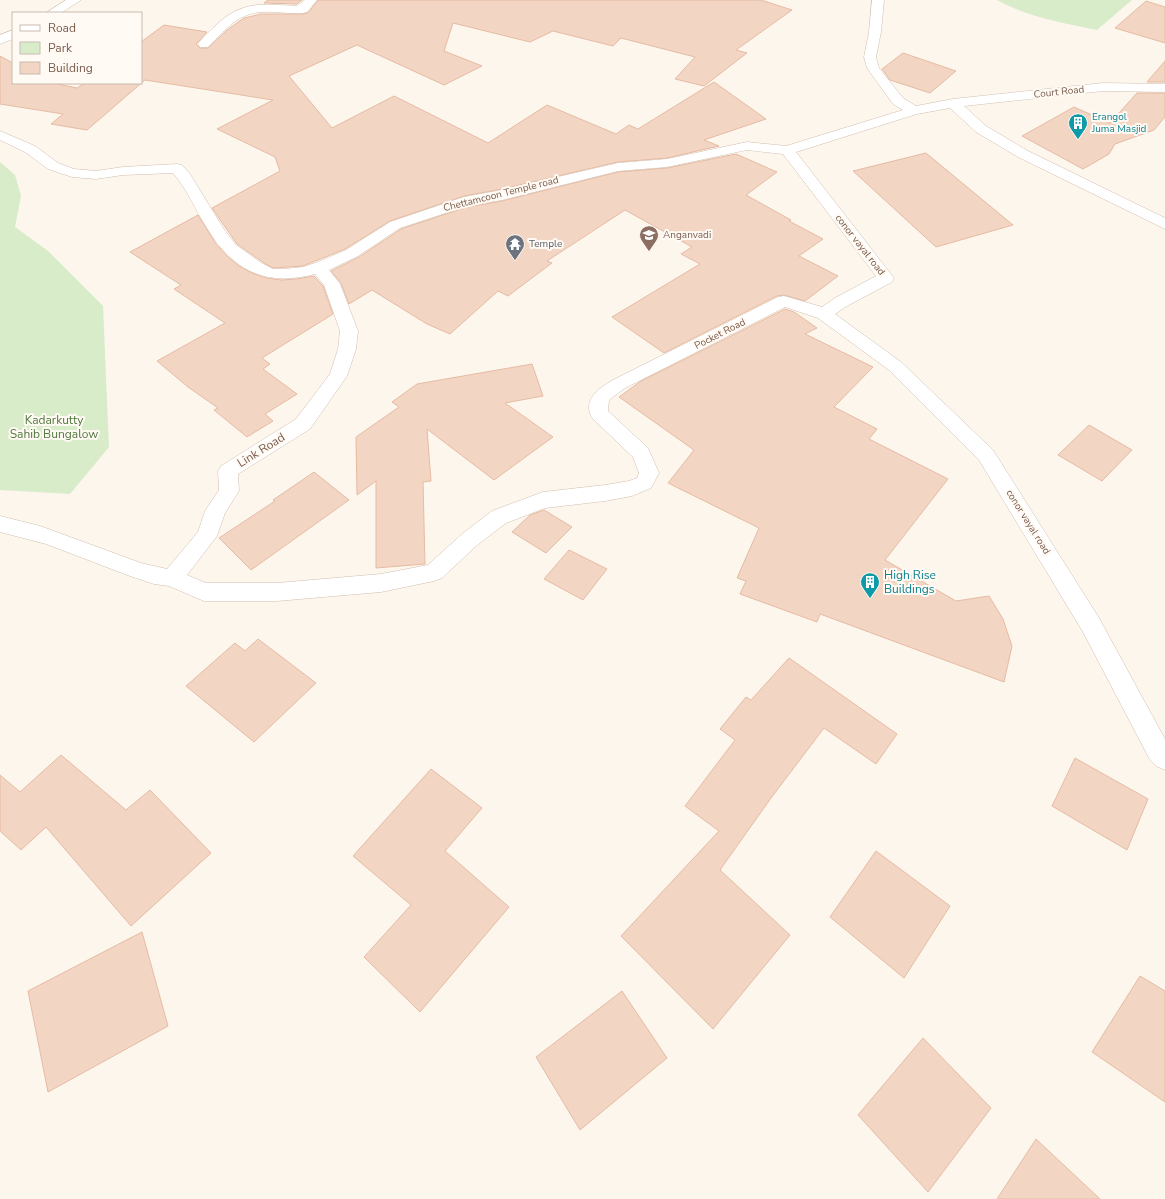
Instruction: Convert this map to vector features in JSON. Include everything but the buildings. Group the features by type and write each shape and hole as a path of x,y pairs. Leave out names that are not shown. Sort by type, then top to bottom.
{"street":[{"path":"54,12 75,0"},
{"path":"204,44 232,17 240,12 258,8 297,10 303,8 311,0"},
{"path":"878,0 875,32 870,57 873,68 898,102 914,110"},
{"path":"0,40 12,34"},
{"name":"Court Road","path":"953,103 1103,87 1165,88"},
{"path":"787,150 914,110 953,103 980,129 1023,154 1165,224"},
{"name":"Chettamcoon Temple road","path":"0,135 30,149 53,166 72,173 96,175 123,171 177,168 186,178 213,226 230,248 250,263 272,274 292,275 319,268 352,252 395,225 418,216 486,196 502,195 618,167 667,163 747,146 787,150"},
{"name":"conor vayal road","path":"787,150 886,278 841,302 824,314 895,366 986,455 1091,625 1158,750 1165,758"},
{"name":"Link Road","path":"172,578 206,536 215,511 229,491 228,471 302,424 338,376 346,349 349,331 332,284 319,268"},
{"name":"Pocket Road","path":"172,578 204,592 277,592 381,583 434,572 469,540 499,518 543,500 605,493 632,488 644,483 649,473 641,453 599,413 598,404 601,396 619,384 784,301 824,314"},
{"path":"0,524 19,528 158,577 172,578"}],"green space":[{"path":"997,0 1132,0 1097,30 1033,15"},
{"name":"Kadarkutty Sahib Bungalow","path":"0,162 15,175 21,196 15,227 48,251 103,306 109,447 70,494 0,490"}],"place":[{"name":"Erangol Juma Masjid","path":"1078,140"},
{"name":"Anganvadi","path":"649,252"},
{"name":"Temple","path":"515,261"},
{"name":"High Rise Buildings","path":"870,599"}]}
